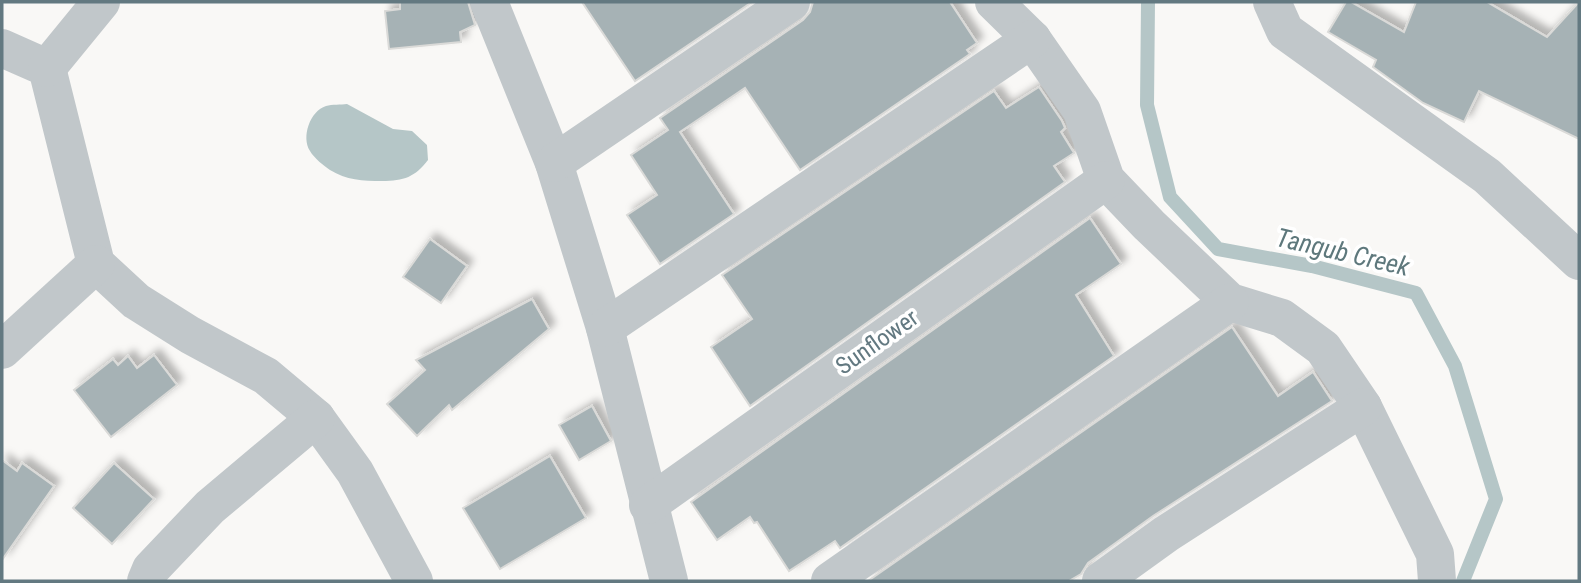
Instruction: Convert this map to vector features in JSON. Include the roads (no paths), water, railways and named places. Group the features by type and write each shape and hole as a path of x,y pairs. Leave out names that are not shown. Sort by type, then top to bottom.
{"street":[{"path":"47,68 101,2"},
{"path":"554,163 791,2"},
{"path":"994,2 1032,39 1082,111 1106,180 1230,302 1282,318 1323,348 1363,407 1435,554 1437,581"},
{"path":"1272,2 1284,31 1487,176 1579,261"},
{"path":"492,3 554,163 605,328 669,581"},
{"path":"605,328 1032,39"},
{"path":"2,48 47,68"},
{"path":"47,68 96,264 136,301 190,335 266,376 316,418 355,472 414,581"},
{"name":"Sunflower","path":"648,505 1106,180"},
{"path":"2,350 96,264"},
{"path":"830,581 1230,302"},
{"path":"1101,581 1166,534 1363,407"},
{"path":"146,581 151,569 210,507 316,418"}],"waterway":[{"name":"Tangub Creek","path":"1148,2 1147,105 1170,197 1218,249 1312,266 1416,293 1455,366 1496,499 1463,581"}]}
